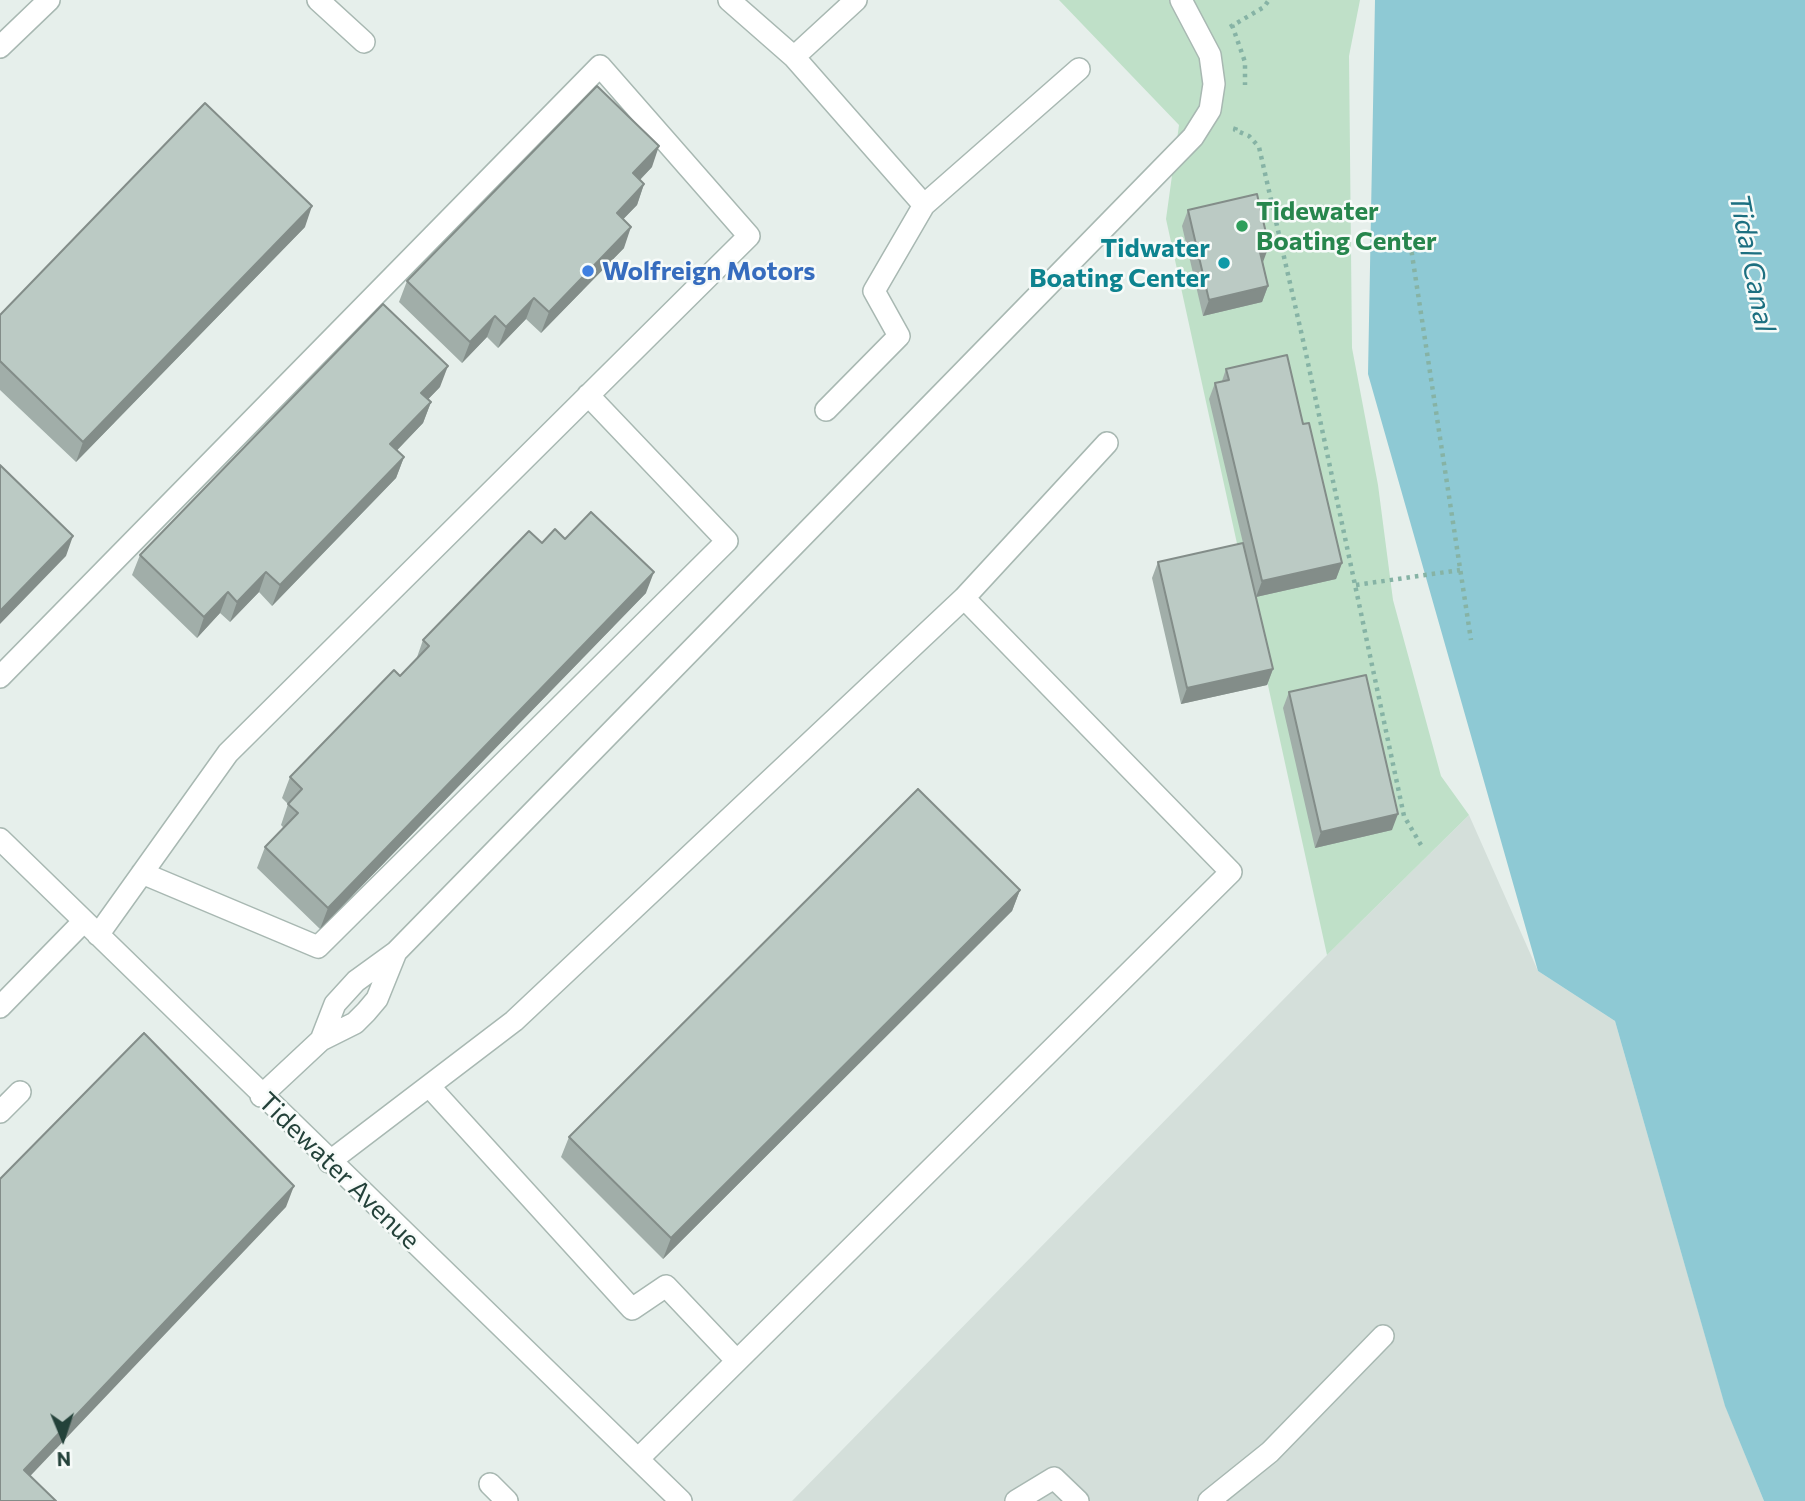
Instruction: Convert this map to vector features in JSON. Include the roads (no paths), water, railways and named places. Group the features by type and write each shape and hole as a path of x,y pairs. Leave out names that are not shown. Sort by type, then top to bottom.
{"street":[{"path":"0,47 49,0"},
{"path":"318,0 364,42"},
{"path":"729,0 794,57 924,205"},
{"path":"794,57 856,0"},
{"path":"261,1096 321,1040 355,1023 377,999 396,952 1193,137 1210,110 1214,84 1210,55 1181,0"},
{"path":"0,677 600,66 749,236 228,753 142,873 91,928 0,1007"},
{"path":"826,410 899,337 874,291 924,205 1079,69"},
{"path":"142,873 318,947 727,541 588,395"},
{"path":"329,1162 514,1021 964,598 1107,443"},
{"path":"638,1460 1231,872 964,598"},
{"name":"Tidewater Avenue","path":"0,839 261,1096 681,1501"},
{"path":"429,1086 632,1308 666,1286 737,1361"},
{"path":"0,1112 20,1092"},
{"path":"1209,1501 1270,1452 1383,1336"},
{"path":"1016,1501 1054,1478 1078,1501"},
{"path":"490,1484 507,1501"}],"water":[{"name":"Tidal Canal","path":"1375,0 1805,0 1805,1501 1764,1501 1725,1406 1615,1021 1538,971 1368,374"}],"place":[{"name":"Tidewater Boating Center","path":"1242,226"},
{"name":"Tidwater Boating Center","path":"1224,263"},
{"name":"Wolfreign Motors","path":"588,271"}]}
